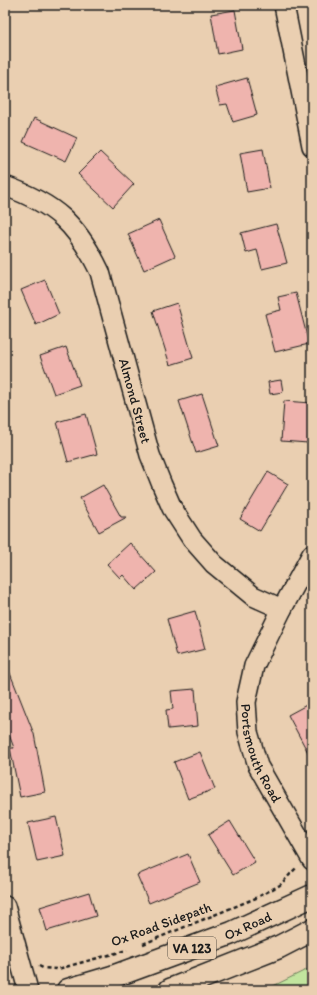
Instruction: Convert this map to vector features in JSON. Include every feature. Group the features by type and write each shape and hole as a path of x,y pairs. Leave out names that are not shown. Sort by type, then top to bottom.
{"main road":[{"name":"Ox Road","path":"68,990 112,977 232,934 312,896"},
{"name":"VA 123","path":"170,990 279,947 312,930"}],"street":[{"path":"284,5 312,146"},
{"name":"Almond Street","path":"5,186 31,195 58,214 72,226 87,246 100,272 150,455 172,508 192,539 214,564 253,596 282,609"},
{"name":"Portsmouth Road","path":"311,859 258,766 248,732 246,702 254,666 282,609 312,554"},
{"path":"5,906 28,990"}],"path":[{"name":"Ox Road Sidepath","path":"140,945 226,911 280,885 293,869 311,859"},
{"name":"Ox Road Sidepath","path":"22,970 36,964 44,968 58,969 134,947"}],"green space":[{"path":"312,967 312,990 265,990"}],"building":[{"path":"235,10 242,49 218,54 211,14"},
{"path":"247,78 257,115 233,122 227,104 220,105 215,87"},
{"path":"34,118 77,138 66,161 23,142"},
{"path":"263,149 270,188 247,192 240,153"},
{"path":"100,152 134,184 113,207 78,174"},
{"path":"159,220 175,256 144,270 128,234"},
{"path":"276,224 287,263 262,269 257,250 246,253 241,233"},
{"path":"45,280 59,314 36,325 21,290"},
{"path":"296,293 309,344 275,352 265,314 281,310 278,297"},
{"path":"177,303 193,358 170,365 153,311"},
{"path":"66,347 80,385 54,394 40,356"},
{"path":"281,380 283,392 270,394 268,382"},
{"path":"202,394 219,446 196,453 179,401"},
{"path":"284,401 311,403 308,443 281,441"},
{"path":"86,414 97,454 68,462 57,422"},
{"path":"268,472 288,484 260,531 240,519"},
{"path":"103,485 121,517 127,517 99,532 80,498"},
{"path":"130,543 156,572 136,590 123,575 120,578 107,564"},
{"path":"195,611 205,649 177,656 167,619"},
{"path":"6,663 34,734 45,792 20,797 10,748 14,748 5,724"},
{"path":"195,689 198,726 168,729 166,710 173,709 171,691"},
{"path":"312,702 312,760 288,715"},
{"path":"200,752 215,789 188,799 174,762"},
{"path":"56,817 65,856 37,862 28,823"},
{"path":"230,821 255,862 233,875 208,835"},
{"path":"188,854 200,882 149,903 137,875"},
{"path":"89,892 96,916 47,931 40,907"}]}
